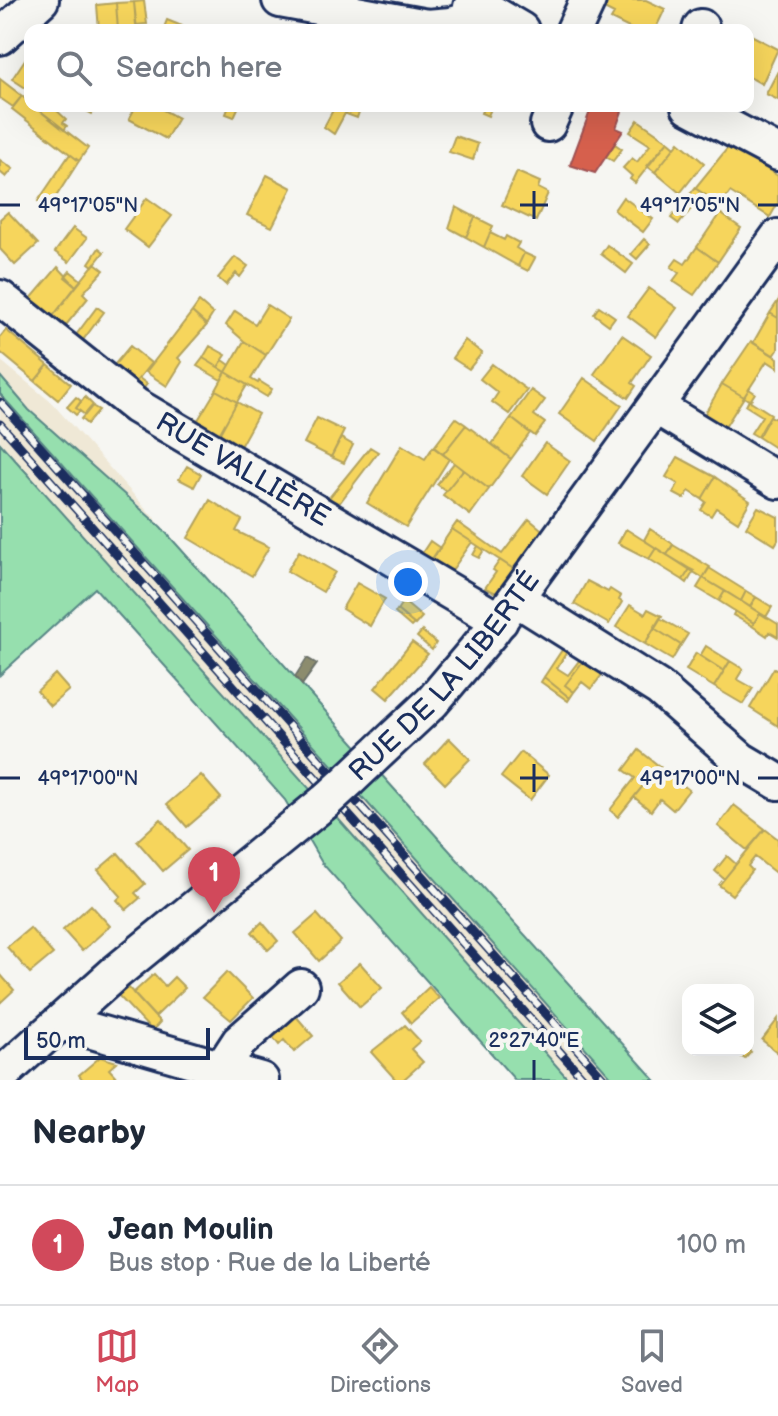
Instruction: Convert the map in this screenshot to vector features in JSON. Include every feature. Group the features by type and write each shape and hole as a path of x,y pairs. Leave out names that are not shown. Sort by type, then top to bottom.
{"street":[{"path":"0,37 41,0"},
{"path":"280,0 411,24"},
{"path":"457,0 502,14"},
{"path":"577,24 588,0"},
{"path":"456,24 502,14"},
{"path":"700,112 778,153"},
{"name":"RUE DE LA LIBERTÉ","path":"0,1076 34,1064 61,1022 134,957 338,790 432,702 509,610 778,237"},
{"name":"RUE VALLIÈRE","path":"0,298 136,406 509,610 659,688 741,760 778,782"},
{"path":"657,407 778,481"},
{"path":"222,1068 239,1042 301,987"},
{"path":"61,1022 261,1080"}],"shaded area":[{"path":"0,360 51,402 655,1080 515,1080 322,863 285,800 0,481"}],"green space":[{"path":"0,376 29,410 161,527 361,751 339,773 0,394"},
{"path":"0,443 316,796 293,814 285,800 95,588 0,675"},
{"path":"378,771 655,1080 614,1080 356,790"},
{"path":"333,813 569,1080 515,1080 322,863 304,832"}],"building: Homes":[{"path":"603,0 646,0 665,9 658,24 621,24 611,19 614,14 600,7"},
{"path":"144,1 147,24 136,24 134,2"},
{"path":"134,2 136,24 118,24 116,3"},
{"path":"116,3 118,24 99,24 97,5"},
{"path":"754,37 778,49 762,84 754,80"},
{"path":"24,61 24,87 12,79"},
{"path":"778,71 778,100 766,94"},
{"path":"0,79 22,96 13,107 0,98"},
{"path":"22,96 24,112 42,112 88,148 79,161 12,109"},
{"path":"42,112 58,112 66,119 64,130"},
{"path":"133,112 167,112 178,118 166,139 129,119"},
{"path":"332,112 346,112 334,134 324,127"},
{"path":"347,112 359,112 357,118"},
{"path":"638,120 668,141 635,183 623,168 632,158 637,162 650,145 630,132"},
{"path":"455,136 478,144 473,160 449,152"},
{"path":"668,141 675,147 655,172 647,166"},
{"path":"679,142 704,163 680,193 655,172"},
{"path":"615,144 622,149 613,161 606,157"},
{"path":"730,145 778,176 778,203 770,217 730,192 721,205 695,188"},
{"path":"70,154 79,161 48,209 38,201"},
{"path":"0,160 13,169 6,177 0,172"},
{"path":"517,172 540,182 538,188 548,193 536,221 502,205"},
{"path":"267,175 292,188 272,227 247,215"},
{"path":"695,188 703,194 679,224 671,218"},
{"path":"623,197 653,219 643,232 614,210"},
{"path":"147,198 172,216 148,247 124,229"},
{"path":"456,207 475,217 466,237 449,228"},
{"path":"8,212 38,244 15,265 0,249 0,219"},
{"path":"720,213 741,228 718,262 697,247"},
{"path":"475,217 493,226 484,247 466,237"},
{"path":"73,228 87,238 69,262 55,252"},
{"path":"490,233 519,243 516,248 524,253 518,266 484,247"},
{"path":"644,239 650,244 637,259 631,254"},
{"path":"607,245 633,264 626,273 601,254"},
{"path":"697,247 718,262 694,295 673,281 679,273 671,267 677,259 685,264"},
{"path":"99,248 104,252 93,266 89,263"},
{"path":"524,253 535,258 528,271 518,266"},
{"path":"235,257 248,266 240,277 236,273 226,285 218,278"},
{"path":"95,263 104,270 83,293 88,298 62,330 50,320"},
{"path":"58,267 76,286 50,320 28,302"},
{"path":"70,271 81,280 76,286 65,277"},
{"path":"649,288 677,308 656,337 628,316"},
{"path":"778,301 778,318 770,313"},
{"path":"199,302 213,314 206,325 192,312"},
{"path":"267,305 289,319 266,355 226,325 235,311 255,324"},
{"path":"599,306 615,317 609,325 594,314"},
{"path":"97,307 104,312 80,344 73,339"},
{"path":"192,312 207,325 178,358 182,362 167,386 146,372"},
{"path":"770,313 778,318 778,350 774,356 753,343"},
{"path":"6,330 48,365 35,381 0,352 0,337"},
{"path":"622,335 651,355 632,383 636,386 628,398 594,374"},
{"path":"465,340 482,353 469,369 452,358"},
{"path":"244,341 266,355 251,379 272,389 267,397 226,372"},
{"path":"751,341 778,358 778,368 767,361 744,397 722,384"},
{"path":"130,346 151,363 132,387 111,369"},
{"path":"210,346 226,355 218,367 203,358"},
{"path":"203,358 226,372 221,380 197,366"},
{"path":"223,360 230,365 226,372 218,367"},
{"path":"492,364 527,390 509,414 492,402 498,393 480,379"},
{"path":"48,365 71,384 58,400 35,381"},
{"path":"226,372 247,385 237,402 216,390"},
{"path":"139,378 147,384 141,392 132,387"},
{"path":"584,378 622,405 597,441 559,414"},
{"path":"722,384 744,397 720,435 700,422"},
{"path":"749,389 755,393 750,401 744,397"},
{"path":"216,390 237,402 216,440 188,423 192,417 198,420"},
{"path":"531,390 545,400 534,415 545,423 535,436 511,418"},
{"path":"76,397 81,401 76,408 80,411 76,415 67,407"},
{"path":"85,397 93,405 85,415 76,408"},
{"path":"749,400 771,414 758,437 751,433 762,416 746,406"},
{"path":"237,402 258,414 237,452 216,440"},
{"path":"92,406 99,410 87,424 81,419"},
{"path":"770,416 778,420 778,450 758,437"},
{"path":"317,418 344,431 331,457 304,443"},
{"path":"456,418 466,425 443,454 434,447"},
{"path":"511,418 530,433 511,459 492,444"},
{"path":"466,425 511,459 489,489 443,454"},
{"path":"341,438 353,445 344,463 331,457"},
{"path":"545,443 570,461 547,494 522,476"},
{"path":"402,445 425,459 433,447 449,459 406,527 367,503"},
{"path":"370,447 378,452 338,505 328,499"},
{"path":"678,457 715,477 702,499 689,491 684,499 673,493 678,484 666,477"},
{"path":"454,463 463,470 446,491 437,484"},
{"path":"187,466 201,474 194,487 179,479"},
{"path":"463,470 489,489 470,515 443,495"},
{"path":"715,477 750,501 738,522 716,508 711,516 701,510 706,502 702,499"},
{"path":"210,500 242,520 236,531 269,547 252,576 188,538"},
{"path":"758,507 778,517 778,540 775,545 746,527"},
{"path":"529,519 547,534 518,572 452,529 457,522 502,554"},
{"path":"452,529 472,542 450,573 430,562"},
{"path":"626,529 656,548 649,559 618,543"},
{"path":"650,529 673,544 667,555 644,540"},
{"path":"430,541 440,548 430,562 420,556"},
{"path":"673,545 710,567 703,578 667,555"},
{"path":"478,546 484,550 479,558 473,555"},
{"path":"656,548 690,569 683,580 649,559"},
{"path":"299,551 335,572 323,592 287,571"},
{"path":"500,560 518,572 501,595 485,588"},
{"path":"709,568 746,591 741,601 703,578"},
{"path":"690,569 694,571 687,583 683,580"},
{"path":"703,578 725,591 719,601 697,588"},
{"path":"587,581 621,596 619,600 622,602 609,624 574,604"},
{"path":"357,583 385,599 370,626 342,609"},
{"path":"725,591 760,613 754,623 719,601"},
{"path":"746,591 756,597 750,607 741,601"},
{"path":"756,597 772,607 766,617 750,607"},
{"path":"403,601 422,617 415,625 397,610"},
{"path":"630,605 645,614 648,609 662,616 645,644 616,627"},
{"path":"397,610 414,624 411,627 395,613"},
{"path":"735,611 754,623 752,626 733,615"},
{"path":"760,613 778,624 778,637 769,632 767,636 752,626"},
{"path":"660,618 688,634 681,645 654,628"},
{"path":"654,628 681,645 672,660 645,644"},
{"path":"422,631 436,643 432,650 417,637"},
{"path":"412,642 428,654 388,699 375,688"},
{"path":"706,646 730,661 724,671 700,656"},
{"path":"564,647 568,650 557,668 568,675 581,658 584,660 565,685 574,692 570,698 544,677"},
{"path":"696,653 724,671 714,687 686,670"},
{"path":"584,660 604,672 591,689 582,682 574,692 565,685"},
{"path":"730,661 743,669 737,679 753,688 743,704 714,687"},
{"path":"774,668 778,670 778,726 750,708"},
{"path":"55,674 69,690 50,706 37,691"},
{"path":"544,677 570,698 568,701 541,682"},
{"path":"449,738 470,759 445,784 425,764"},
{"path":"639,750 659,766 618,817 610,810 635,778 624,770"},
{"path":"521,752 549,775 530,800 501,777"},
{"path":"659,766 689,790 673,810 660,799 651,811 634,797"},
{"path":"201,775 221,798 187,827 167,804"},
{"path":"734,805 765,829 747,850 718,826"},
{"path":"161,819 188,850 163,871 137,841"},
{"path":"765,829 778,839 778,875 755,857 748,866 752,870 732,895 719,885"},
{"path":"118,853 145,884 135,893 140,898 126,910 117,900 121,896 98,870"},
{"path":"727,856 736,864 724,879 715,871"},
{"path":"91,905 110,926 82,951 63,930"},
{"path":"317,914 341,941 319,961 295,933"},
{"path":"262,922 278,941 268,950 252,932"},
{"path":"30,928 53,954 30,973 7,947"},
{"path":"360,963 382,988 360,1007 338,982"},
{"path":"227,972 253,998 231,1020 203,997"},
{"path":"0,974 14,990 0,1003"},
{"path":"154,974 165,986 174,977 185,988 155,1017 133,993"},
{"path":"127,986 160,1022 152,1031 117,994"},
{"path":"429,987 439,998 411,1023 402,1012"},
{"path":"295,1015 313,1036 294,1052 284,1040 279,1045 271,1035"},
{"path":"778,1019 778,1053 762,1040"},
{"path":"405,1025 420,1041 411,1049 423,1062 403,1080 396,1080 371,1052"},
{"path":"100,1057 117,1062 109,1069 119,1080 83,1080 79,1075"}],"building: Shops":[{"path":"590,112 622,112 616,128 623,131 595,173 570,165"}],"building: Industry":[{"path":"307,658 317,664 302,685 295,677"}],"railway":[{"path":"0,402 605,1080"},
{"path":"0,424 585,1080"}],"place":[{"name":"Jean Moulin","path":"214,913"}]}
